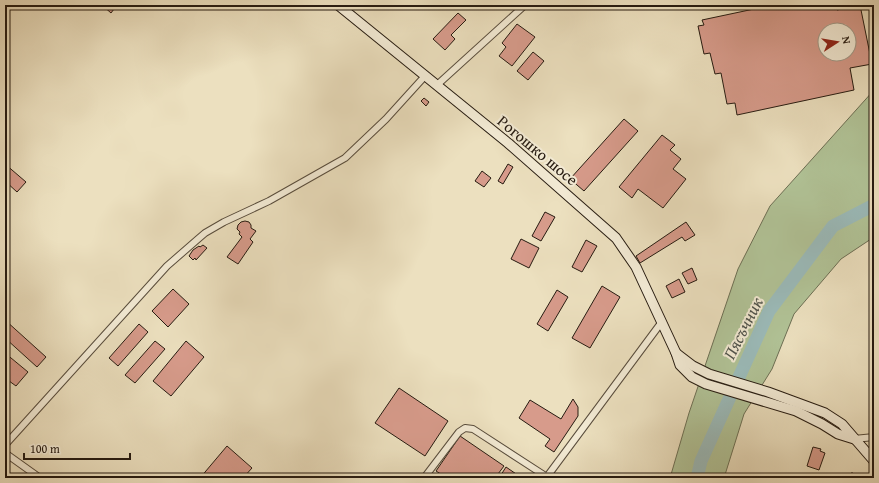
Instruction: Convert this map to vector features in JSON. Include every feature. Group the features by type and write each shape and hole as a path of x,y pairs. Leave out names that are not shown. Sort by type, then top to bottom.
{"main road":[{"name":"Рогошко шосе","path":"338,5 508,143 616,238 636,267 676,353 680,365 692,377 706,384 796,412 822,424 838,434 854,439"},
{"name":"Рогошко шосе","path":"676,353 693,366 709,374 768,392 825,414 842,424 874,461"}],"street":[{"path":"437,86 525,5"},
{"path":"5,445 168,266 198,239 224,222 269,201 345,158 386,119 425,76"},
{"path":"424,478 459,432 466,428 473,429 546,478 661,322"},
{"path":"854,439 874,437"},
{"path":"5,453 40,478"}],"green space":[{"path":"874,90 874,237 841,259 794,314 772,369 744,414 724,478 670,478 689,413 738,269 770,206"}],"building":[{"path":"102,5 117,5 111,13"},
{"path":"754,5 837,5 837,10 860,5 872,64 850,68 854,90 737,115 735,103 727,104 721,73 715,74 710,53 704,54 698,26 704,25 702,20 754,9"},
{"path":"458,13 466,20 451,35 455,39 445,50 433,39"},
{"path":"517,24 535,37 512,66 499,56 506,47 502,43"},
{"path":"533,52 544,61 528,80 517,71"},
{"path":"424,98 429,102 426,106 421,101"},
{"path":"624,119 638,131 584,191 570,179"},
{"path":"662,135 675,145 670,150 681,159 673,169 686,179 663,208 638,189 632,198 619,187"},
{"path":"5,164 26,182 17,192 5,181"},
{"path":"508,164 513,167 503,184 498,181"},
{"path":"482,171 491,178 484,187 475,181"},
{"path":"545,212 555,217 541,241 532,236"},
{"path":"245,221 249,222 251,228 256,231 250,239 253,242 238,264 227,257 242,237 237,229 238,225"},
{"path":"686,222 695,235 685,241 682,237 640,263 636,256"},
{"path":"521,239 539,248 529,268 511,259"},
{"path":"586,240 597,246 582,272 572,267"},
{"path":"203,245 207,248 196,260 195,258 193,260 189,256 193,250"},
{"path":"692,268 697,280 688,284 682,273"},
{"path":"679,279 685,292 672,298 666,286"},
{"path":"602,286 620,297 590,348 572,338"},
{"path":"173,289 189,304 168,327 152,311"},
{"path":"557,290 568,297 548,331 537,324"},
{"path":"5,320 46,357 37,367 5,338"},
{"path":"139,324 148,332 118,366 109,358"},
{"path":"155,341 165,349 135,383 125,375"},
{"path":"186,341 204,357 171,396 153,381"},
{"path":"5,353 28,372 16,386 5,378"},
{"path":"399,388 448,421 425,456 375,423"},
{"path":"573,399 578,407 578,416 554,452 545,446 550,439 519,418 530,400 561,419"},
{"path":"460,436 504,466 495,478 447,478 436,471"},
{"path":"227,446 252,468 243,478 200,478"},
{"path":"813,447 821,449 820,451 825,453 819,470 807,466"},
{"path":"506,467 522,478 499,478"},
{"path":"853,473 855,478 846,478"}],"waterway":[{"name":"Пясъчник","path":"697,478 701,461 769,311 833,226 874,205"}]}
